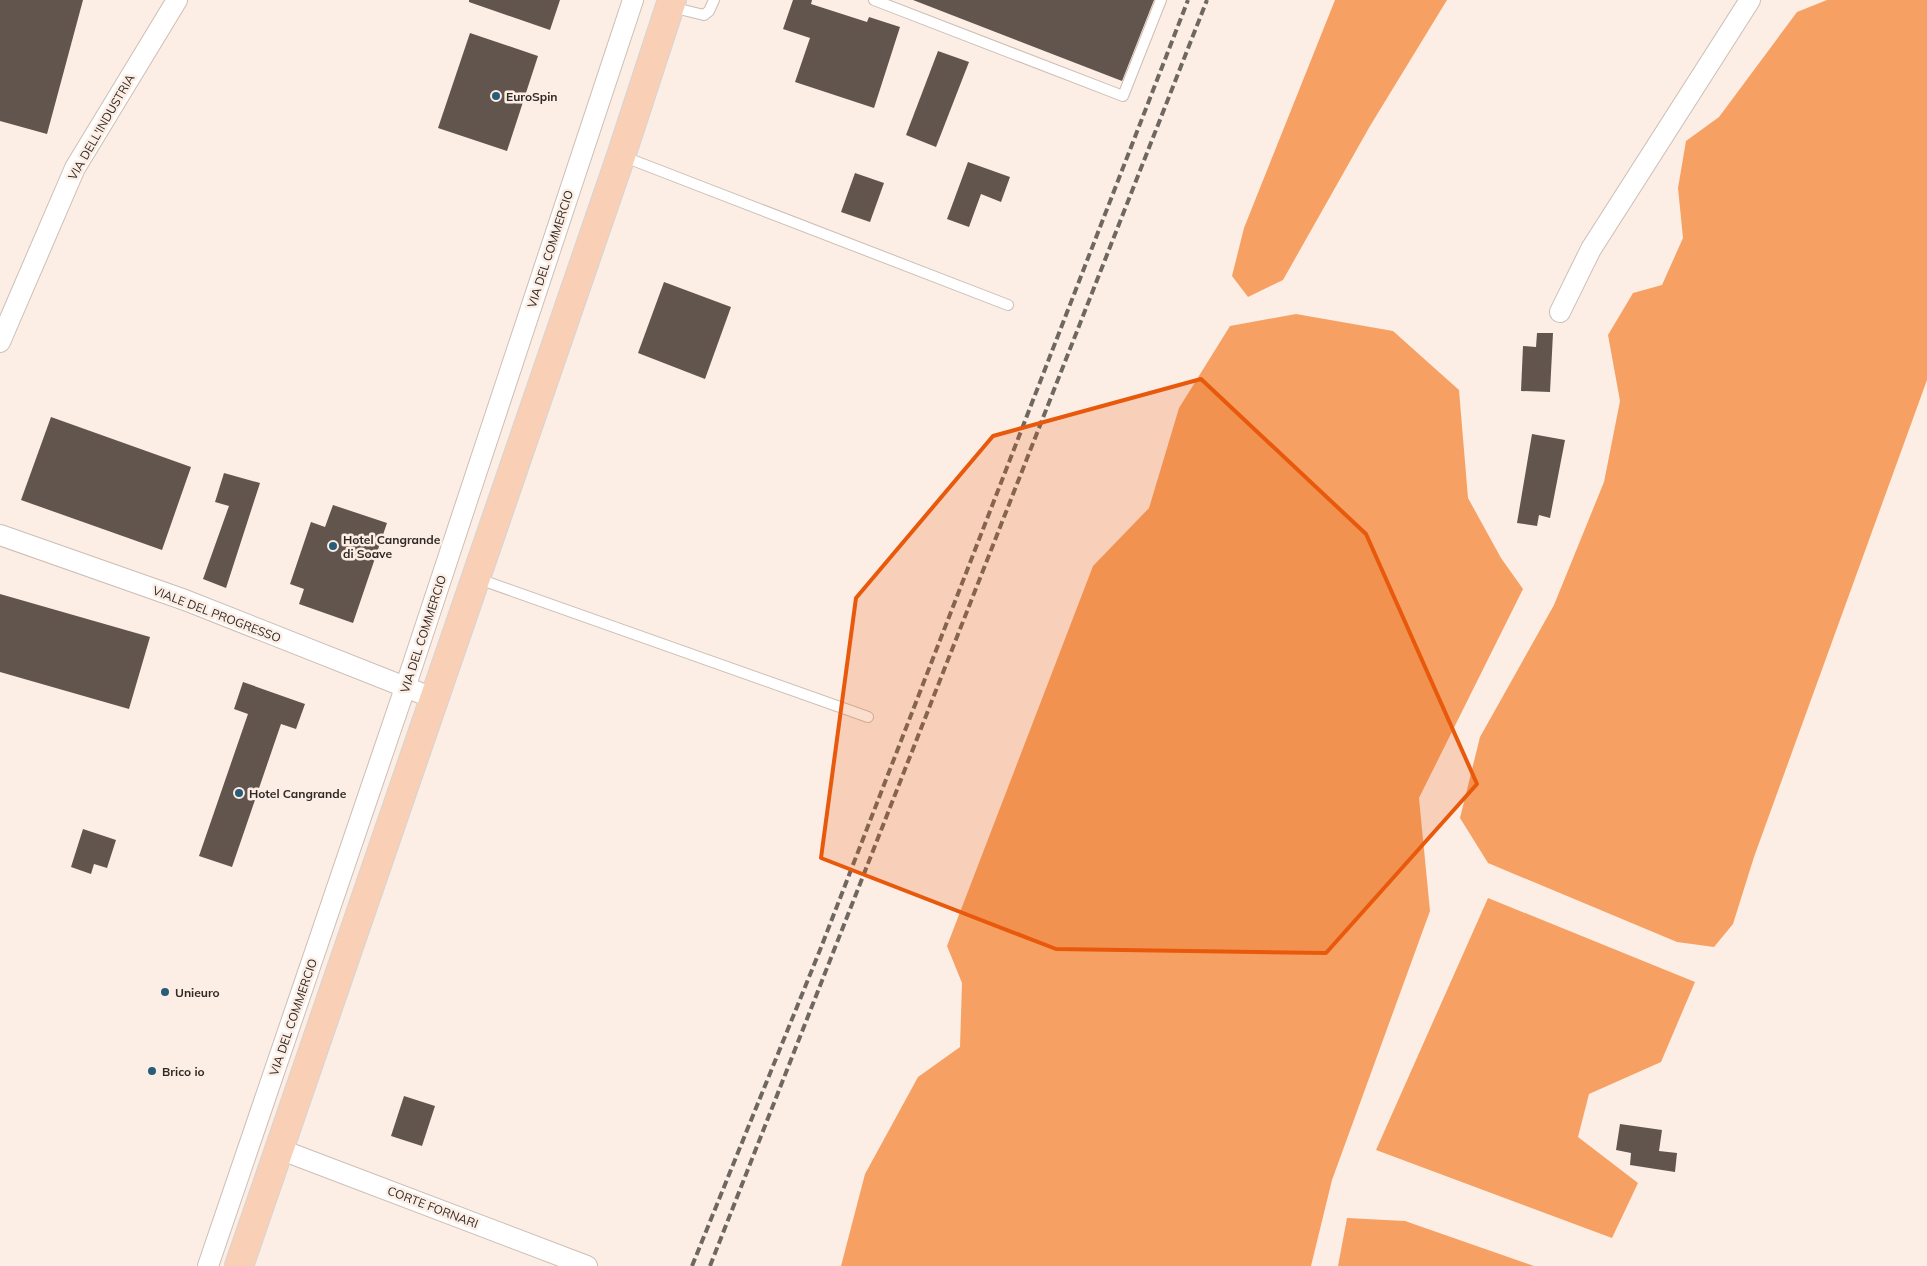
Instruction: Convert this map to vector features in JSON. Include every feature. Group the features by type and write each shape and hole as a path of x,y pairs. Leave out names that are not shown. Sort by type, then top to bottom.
{"main road":[{"path":"239,1266 621,156 671,3"}],"street":[{"name":"VIA DELL'INDUSTRIA","path":"0,342 75,168 176,0"},
{"name":"VIA DEL COMMERCIO","path":"208,1266 405,688 633,0"},
{"path":"1560,312 1591,249 1750,0"},
{"name":"VIALE DEL PROGRESSO","path":"0,535 185,600 433,698"},
{"name":"CORTE FORNARI","path":"278,1149 587,1266"}],"lane":[{"path":"671,3 704,15 709,11 714,0"},
{"path":"874,0 1123,96 1161,0"},
{"path":"621,156 1008,305"},
{"path":"475,578 868,718"}],"highlighted area":[{"path":"1201,379 1366,534 1477,784 1326,953 1056,949 821,858 856,598 993,436"}],"shaded area":[{"path":"1335,0 1447,0 1370,126 1283,280 1248,297 1232,276 1244,228"},
{"path":"1827,0 1927,0 1927,380 1754,857 1733,924 1714,947 1677,942 1488,863 1460,818 1480,737 1554,605 1604,482 1620,401 1608,335 1633,293 1662,285 1683,238 1678,188 1686,141 1719,117 1797,12"},
{"path":"1296,314 1393,331 1459,390 1468,498 1501,558 1523,589 1419,798 1430,911 1332,1180 1311,1266 841,1266 865,1174 918,1077 960,1047 962,983 947,946 1093,566 1149,508 1179,408 1230,326"},
{"path":"1488,898 1695,982 1661,1062 1589,1094 1578,1137 1638,1183 1612,1238 1376,1150"},
{"path":"1347,1218 1405,1221 1534,1266 1338,1266"}],"building":[{"path":"0,0 83,0 47,134 0,121"},
{"path":"469,0 560,0 550,30 469,2"},
{"path":"793,0 812,0 811,4 867,22 869,17 900,27 874,108 795,82 810,38 783,29"},
{"path":"913,0 1154,0 1122,81"},
{"path":"470,33 538,56 507,151 438,128"},
{"path":"938,51 969,62 936,147 906,135"},
{"path":"968,162 1010,177 1001,202 981,194 969,227 947,219"},
{"path":"855,173 884,183 870,222 841,212"},
{"path":"664,282 731,307 705,379 638,353"},
{"path":"1537,333 1553,333 1550,392 1521,391 1523,346 1536,347"},
{"path":"51,417 191,467 162,550 21,500"},
{"path":"1532,434 1565,440 1550,518 1539,515 1537,526 1517,523"},
{"path":"224,473 260,483 226,588 203,579 229,506 215,502"},
{"path":"333,505 387,523 353,623 299,604 304,589 290,584 311,522 325,527"},
{"path":"0,594 150,637 129,709 0,672"},
{"name":"Hotel Cangrande","path":"243,682 305,704 296,729 281,724 232,867 199,856 248,714 234,709"},
{"path":"83,829 116,840 107,868 94,864 91,874 71,867"},
{"path":"404,1096 435,1106 422,1146 391,1136"},
{"path":"1620,1124 1662,1130 1659,1151 1677,1153 1675,1172 1630,1165 1631,1153 1616,1150"}],"railway":[{"path":"692,1266 820,950 1188,0"},
{"path":"710,1266 1207,0"}],"place":[{"name":"EuroSpin","path":"496,96"},
{"name":"Hotel Cangrande di Soave","path":"333,546"},
{"name":"Hotel Cangrande","path":"239,793"},
{"name":"Unieuro","path":"165,992"},
{"name":"Brico io","path":"152,1071"}]}
